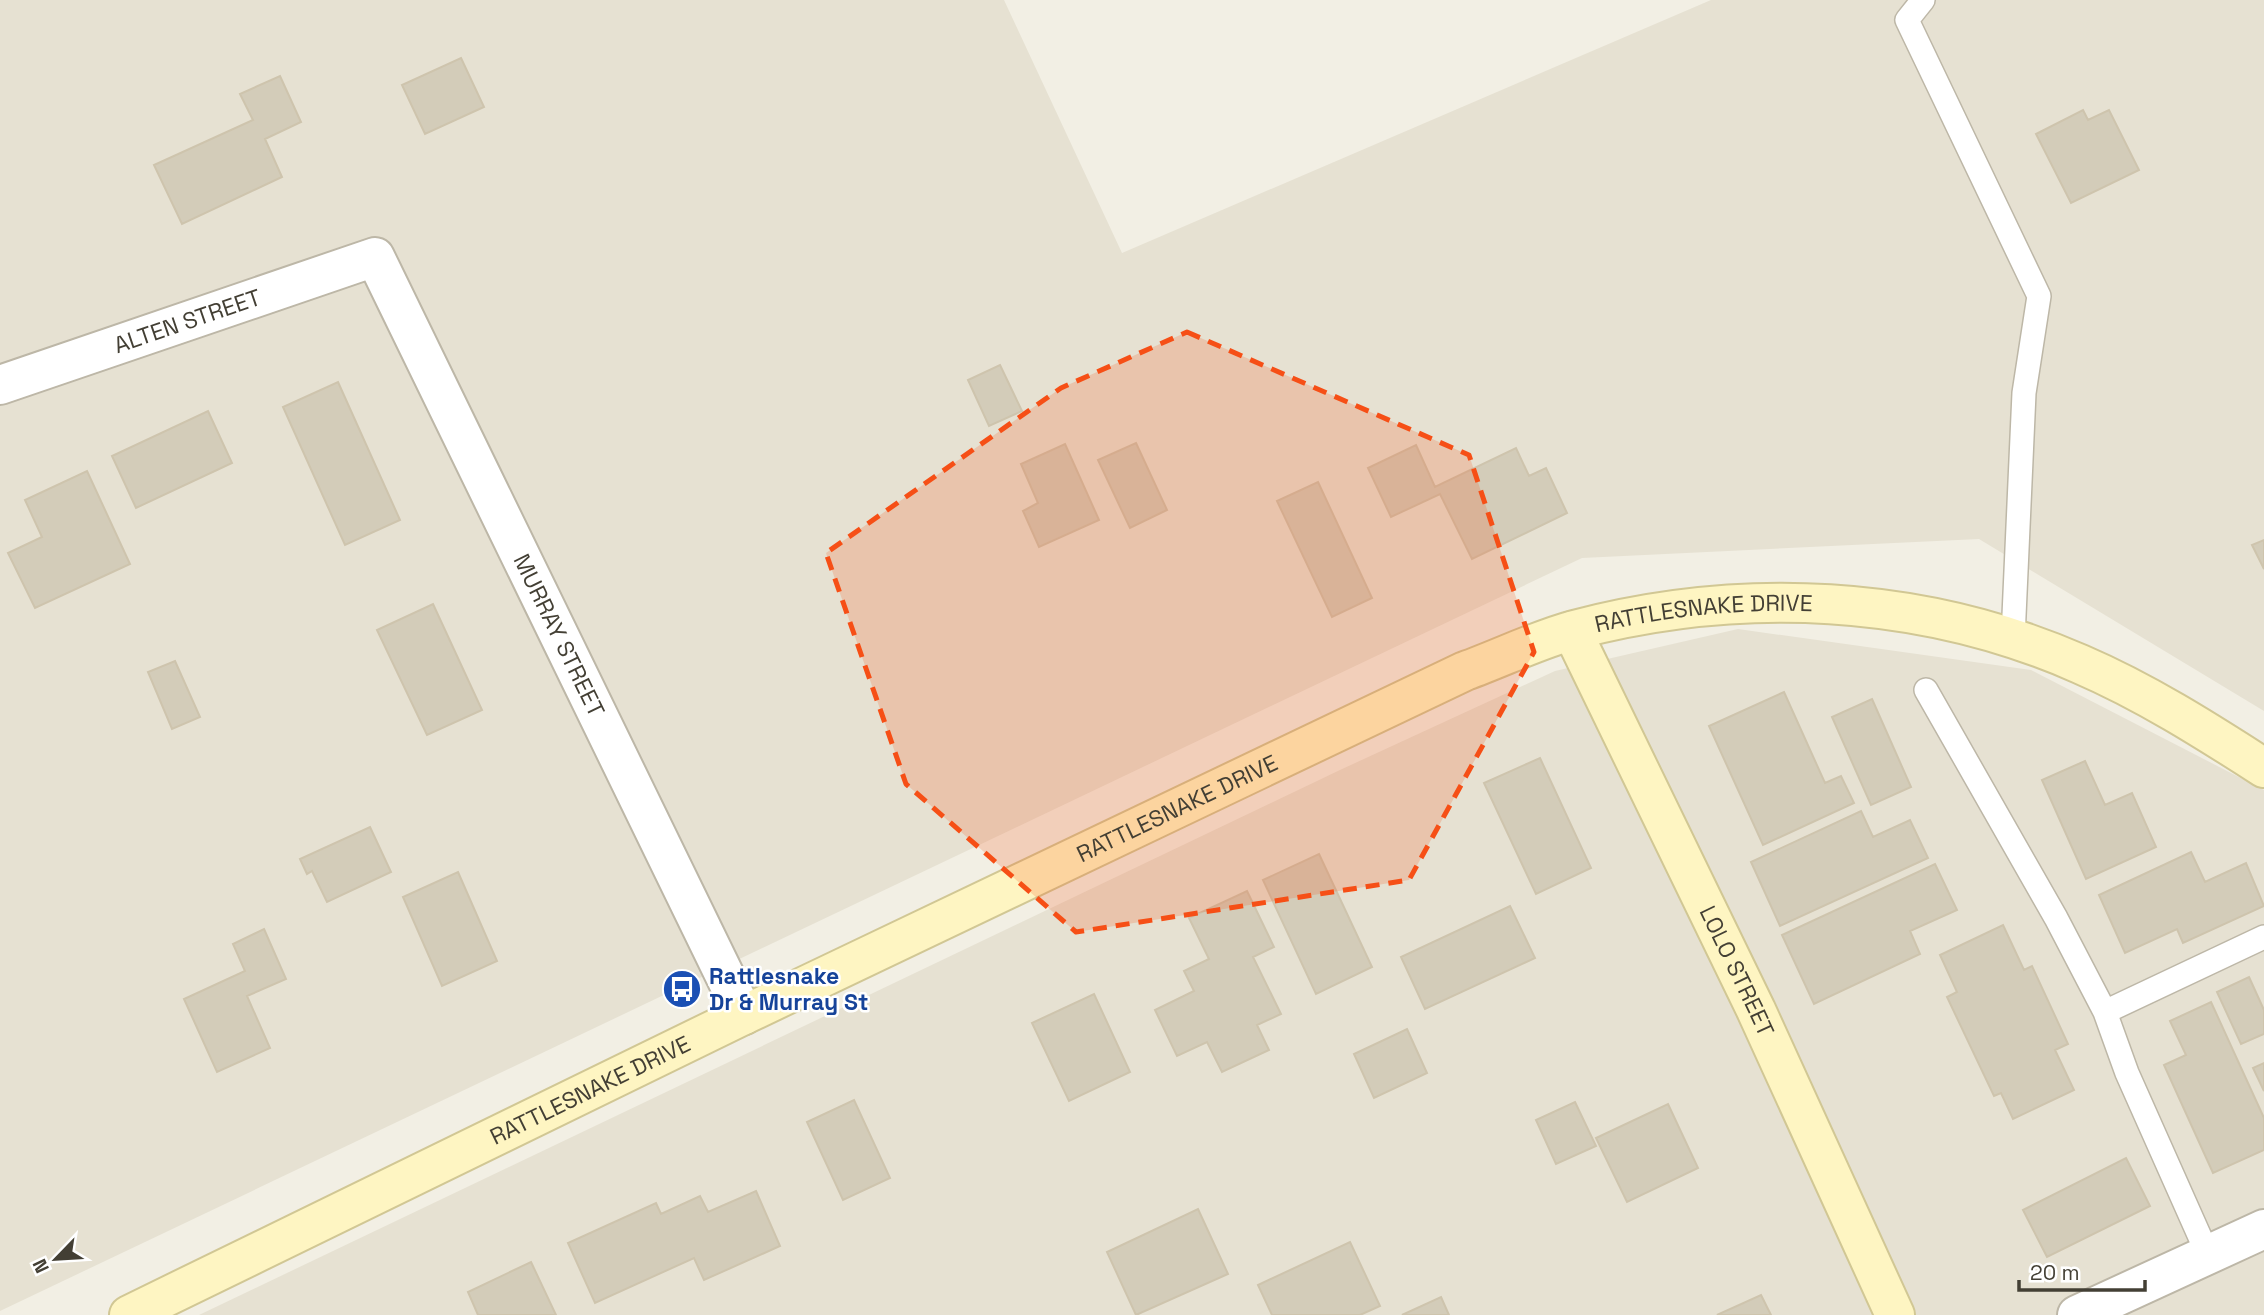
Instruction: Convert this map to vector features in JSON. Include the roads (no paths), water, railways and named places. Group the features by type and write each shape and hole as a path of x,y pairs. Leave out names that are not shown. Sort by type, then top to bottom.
{"street":[{"name":"ALTEN STREET","path":"0,385 375,257"},
{"name":"MURRAY STREET","path":"375,257 744,1015"},
{"name":"RATTLESNAKE DRIVE","path":"131,1314 744,1015 1465,671 1572,631 1694,606 1806,601 1914,613 2013,638 2080,663 2152,698 2264,768"},
{"name":"LOLO STREET","path":"1572,631 1756,1010 1895,1315"},
{"path":"2077,1315 2264,1229"}],"lane":[{"path":"1923,0 1907,20 2039,296 2024,393 2013,638"},
{"path":"1926,690 2056,918 2105,1012 2127,1073 2208,1255"},
{"path":"2105,1012 2264,937"}],"place":[{"name":"Rattlesnake Dr & Murray St","path":"682,989"}]}
